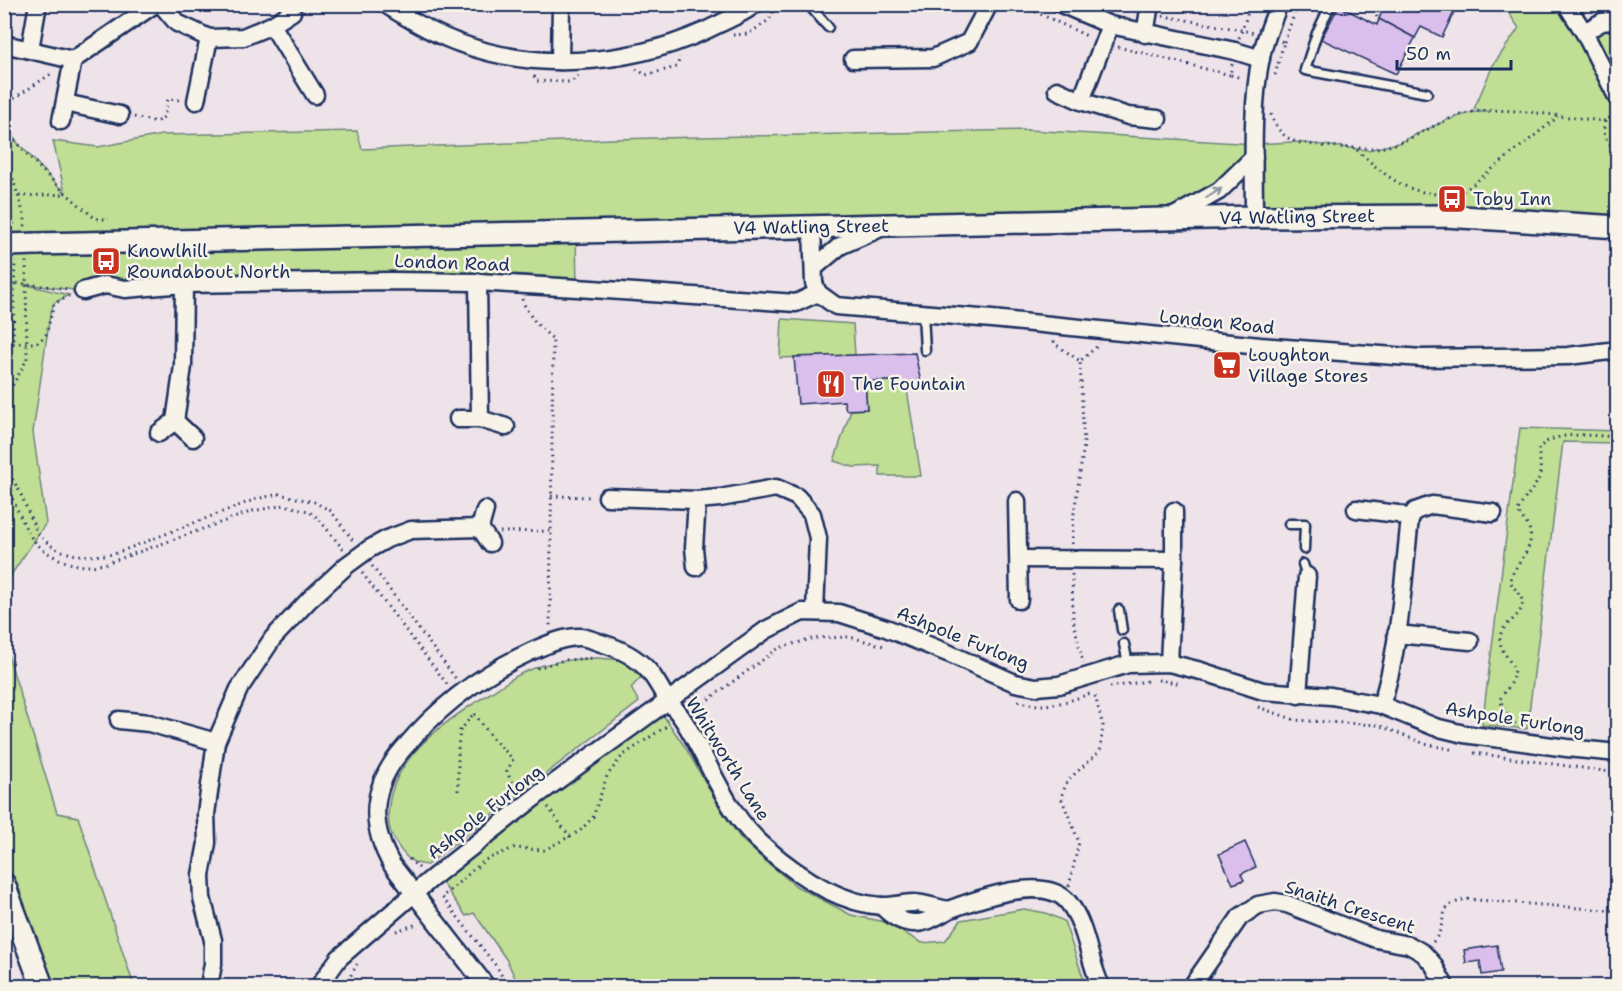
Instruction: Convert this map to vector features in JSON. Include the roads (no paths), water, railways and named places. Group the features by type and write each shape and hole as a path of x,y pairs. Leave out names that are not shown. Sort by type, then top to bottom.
{"street":[{"path":"30,49 38,4"},
{"path":"61,121 74,60 155,4"},
{"path":"161,4 177,22 209,38 243,37 272,25 292,12"},
{"path":"385,4 416,23 462,45 508,57 560,61 608,59 654,51 702,33 750,6"},
{"path":"560,61 561,4"},
{"path":"853,59 933,58 969,42 989,4"},
{"path":"1061,4 1110,25 1235,51 1261,59"},
{"path":"1254,217 1257,82 1266,37 1279,4"},
{"path":"1566,4 1584,32 1617,99"},
{"path":"1145,34 1150,9"},
{"path":"1584,32 1602,22 1617,20"},
{"path":"272,25 315,95"},
{"path":"1081,101 1110,25"},
{"path":"196,101 209,38"},
{"path":"4,44 74,60"},
{"path":"1057,90 1081,101 1128,116 1158,119"},
{"path":"65,103 120,115"},
{"path":"1168,219 1220,191 1254,157"},
{"name":"V4 Watling Street","path":"20,243 1254,217 1445,216 1617,226"},
{"path":"814,268 840,246 887,225"},
{"path":"812,226 814,283 818,293"},
{"name":"London Road","path":"83,291 105,285 125,289 184,284 391,280 478,282 796,303 818,293 836,306 1260,346 1422,358 1568,356 1617,350"},
{"path":"478,282 480,419"},
{"path":"159,433 175,422 183,366 184,284"},
{"path":"458,419 480,419 506,427"},
{"path":"175,422 193,438"},
{"path":"607,497 697,500 776,488 797,497 812,514 818,537 815,612"},
{"path":"696,567 694,548 697,500"},
{"path":"1017,501 1019,600"},
{"path":"1381,705 1387,688 1396,634 1410,519 1415,511 1432,505 1493,513"},
{"path":"1356,509 1398,514 1410,519"},
{"path":"209,987 213,964 213,940 202,898 201,876 207,843 206,814 216,742 239,689 273,638 309,600 358,557 387,538 411,530 484,535 485,510"},
{"path":"1169,663 1174,511"},
{"path":"1019,559 1174,560"},
{"path":"1298,695 1305,570"},
{"name":"Ashpole Furlong","path":"319,987 339,958 431,879 539,794 766,630 802,612 839,613 886,628 1015,683 1036,687 1059,685 1128,664 1169,663 1263,691 1331,696 1381,705 1435,727 1464,734 1617,753"},
{"path":"1396,634 1470,641"},
{"path":"486,987 392,865 382,847 376,828 376,808 379,793 392,761 422,726 460,692 512,660 550,643 580,637 619,649 647,669 668,700"},
{"name":"Whitworth Lane","path":"668,700 682,719 724,796 749,831 790,866 823,886 856,900 882,906 892,917 914,923 936,919 948,910 1018,889 1035,888 1049,891 1066,899 1075,912 1101,987"},
{"path":"119,720 148,723 216,742"},
{"path":"4,884 42,987"},
{"name":"Snaith Crescent","path":"1192,987 1240,917 1258,905 1275,902 1287,904 1376,939 1409,945 1423,953 1433,964 1445,987"},
{"path":"27,945 30,987"}],"lane":[{"path":"808,4 828,27"},
{"path":"1332,4 1317,33 1305,70 1427,93"},
{"path":"923,313 925,350"},
{"path":"1289,524 1305,524 1304,549"},
{"path":"1119,610 1122,630"},
{"path":"1124,644 1128,664"}],"place":[{"name":"Toby Inn","path":"1452,199"},
{"name":"Knowlhill Roundabout North","path":"106,261"},
{"name":"Loughton Village Stores","path":"1227,365"},
{"name":"The Fountain","path":"831,384"}]}
